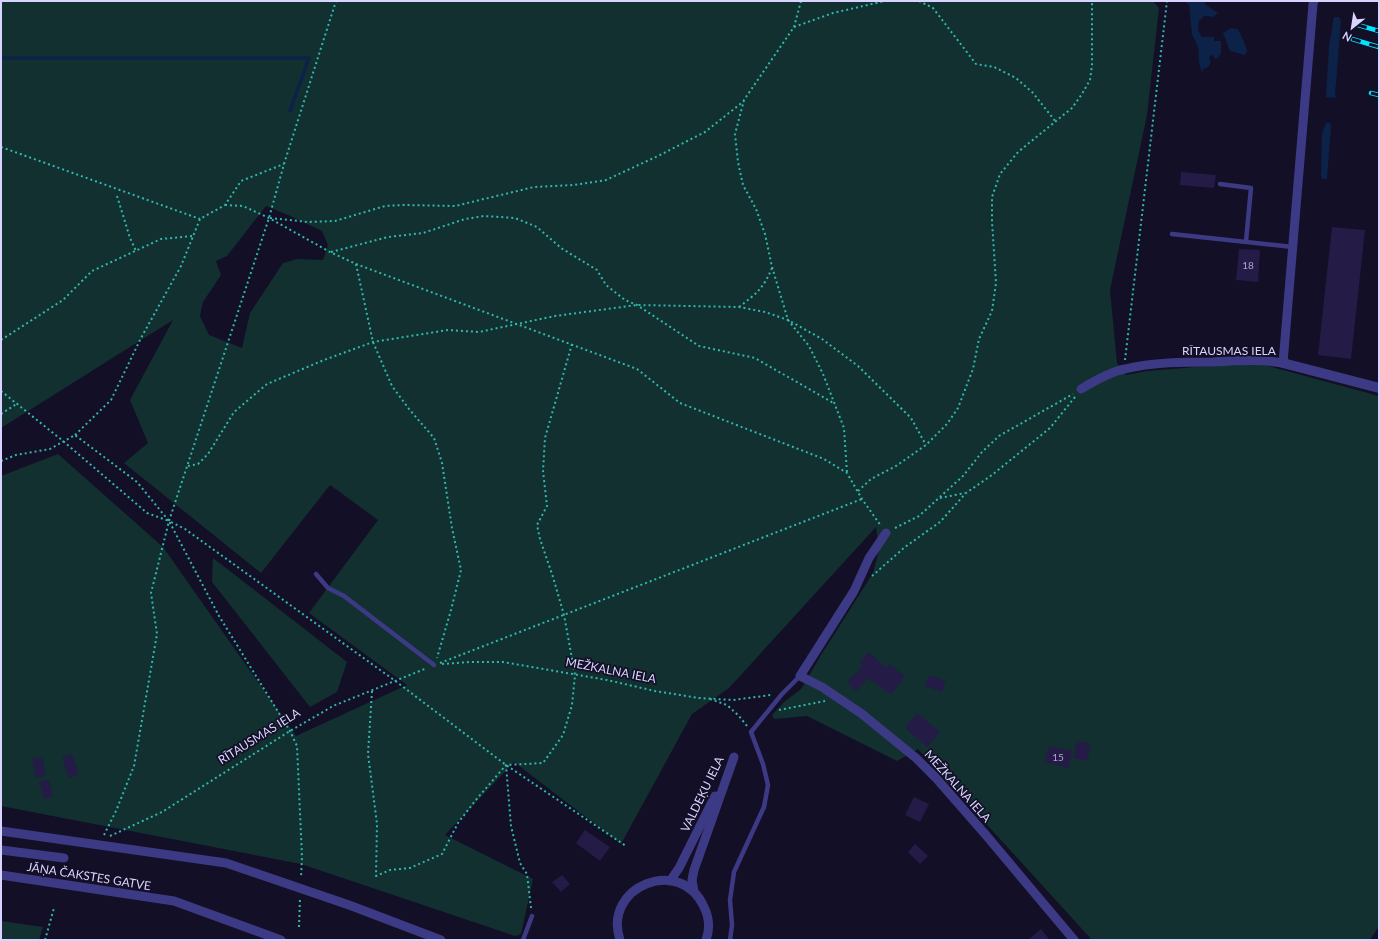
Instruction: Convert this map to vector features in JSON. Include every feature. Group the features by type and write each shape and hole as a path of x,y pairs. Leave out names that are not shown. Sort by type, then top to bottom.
{"street":[{"path":"1283,363 1314,1"},
{"name":"RĪTAUSMAS IELA","path":"1081,390 1089,384 1124,369 1164,364 1265,360 1283,363 1379,388"},
{"path":"800,676 854,591 869,558 886,533"},
{"name":"MEŽKALNA IELA","path":"800,676 822,687 862,714 916,758 936,778 985,834 1074,940"},
{"name":"VALDEĶU IELA","path":"670,881 679,868 734,757 694,870 692,880 694,892"},
{"path":"1,832 226,863 349,905 441,940"},
{"name":"JĀŅA ČAKSTES GATVE","path":"1,850 64,858"},
{"name":"JĀŅA ČAKSTES GATVE","path":"1,875 174,901 281,940"},
{"path":"617,938 620,910 626,899 634,890 657,880 683,884 694,892 702,901 707,912 709,924 706,940"}],"lane":[{"path":"1220,184 1251,188 1246,241"},
{"path":"1172,234 1293,247"},
{"path":"316,574 328,588 344,596 434,665"},
{"path":"730,940 732,925 730,900 734,872 764,807 768,785 763,764 751,732 782,694 800,676"},
{"path":"523,940 532,916"}],"path":[{"path":"169,521 268,218 336,1"},
{"path":"268,218 308,222 335,221 385,206 455,206 534,188 574,185 606,180 705,132 744,100 794,27 801,1"},
{"path":"794,27 833,14 885,1"},
{"path":"919,1 933,8 976,64 994,67 1016,78 1033,93 1056,122"},
{"path":"858,491 871,479 896,466 926,445 947,424 958,408 973,369 979,339 992,311 996,283 992,197 1000,174 1018,152 1072,108 1090,80 1092,66 1092,1"},
{"path":"1124,369 1168,1"},
{"path":"744,100 735,134 738,162 743,185 756,209 765,234 772,267 788,320 809,346 823,374 844,428 847,473 862,499 886,533 919,516 963,476 982,452 999,436 1081,390"},
{"path":"1,147 200,219"},
{"path":"1,461 16,455 50,449 75,435 111,400 141,338 181,266 200,219 224,205 241,181 284,164"},
{"path":"117,196 130,238 136,251"},
{"path":"224,205 243,206 356,264 520,324 637,369 680,403 824,460 847,473"},
{"path":"330,252 388,237 423,233 465,219 484,216 515,218 537,227 561,248 597,270 606,285 625,300 637,305 699,346 755,358 835,404"},
{"path":"1,340 63,300 92,271 161,240 193,236"},
{"path":"356,264 373,342 392,386 409,409 434,438 442,463 452,528 461,570 451,610 434,665"},
{"path":"739,307 757,294 766,282 772,267"},
{"path":"188,466 198,464 208,454 234,412 267,384 324,360 373,342 448,330 479,332 555,316 637,305 739,307 765,312 788,320 822,339 858,366 911,418 926,445"},
{"path":"372,691 368,754 377,824 376,876 390,870 410,868 442,854 458,824 475,801 506,765 544,763 563,735 572,705 575,675 564,615 540,540 537,525 547,506 543,471 545,438 572,344"},
{"path":"870,578 905,547 940,522 966,493 992,475 1050,428 1081,390"},
{"path":"1,391 64,441 147,513 185,529 394,680 506,765 626,846"},
{"path":"1,414 18,404"},
{"path":"75,435 137,482 169,521 219,616 298,746 302,857 301,880"},
{"path":"939,498 966,493"},
{"name":"RĪTAUSMAS IELA","path":"169,521 151,593 157,634 134,766 116,811 102,840 162,812 290,731 333,706 372,691 394,680 862,499"},
{"name":"MEŽKALNA IELA","path":"434,665 470,662 503,662 655,691 707,698 734,700 782,694"},
{"path":"707,698 727,705 739,716 751,732"},
{"path":"768,712 838,698"},
{"path":"506,765 511,826 520,863 526,874 532,916"},
{"path":"299,927 300,896"},
{"path":"45,940 54,908"}],"green space":[{"path":"1,1 1153,1 1159,8 1147,115 1110,290 1117,363 1126,375 1147,371 1196,367 1261,364 1379,396 1379,926 1370,940 1092,940 918,749 897,761 807,716 774,719 772,715 784,702 801,689 873,573 879,550 876,527 729,688 692,714 621,844 514,762 445,835 533,879 521,934 515,936 301,864 1,806 1,476 58,454 163,547 296,736 407,685 309,613 378,520 330,485 261,573 124,463 148,443 130,400 173,320 1,428","holes":["266,206 322,231 328,245 323,260 297,259 283,263 250,313 242,348 209,335 200,316 203,302 221,275 216,261 227,256"]},
{"path":"213,558 347,662 337,692 310,707 212,582"},
{"path":"1,921 43,927 39,940 1,940"}],"water":[{"path":"1185,1 1204,1 1206,5 1218,13 1213,17 1204,16 1199,21 1198,30 1202,37 1214,37 1214,41 1221,41 1221,53 1218,58 1215,59 1213,55 1210,56 1209,58 1211,62 1208,67 1203,69 1202,73 1199,62 1198,47 1192,34 1189,5"},
{"path":"1334,17 1339,17 1341,21 1336,98 1326,97 1329,46"},
{"path":"1231,28 1238,29 1247,51 1245,55 1230,51 1223,33"},
{"path":"1326,123 1330,123 1331,126 1327,179 1322,179 1322,133"}],"building":[{"path":"1181,172 1216,175 1214,188 1180,185"},
{"path":"1332,227 1365,230 1351,359 1318,355"},
{"path":"1239,249 1260,250 1258,282 1236,280"},
{"path":"869,652 886,668 889,664 905,676 891,695 868,678 856,691 847,682 863,666 859,662"},
{"path":"929,675 946,681 942,692 925,686"},
{"path":"917,713 940,732 927,747 905,728"},
{"path":"1077,741 1091,744 1087,761 1073,758"},
{"path":"1049,746 1072,751 1069,768 1044,762"},
{"path":"72,754 79,774 69,778 62,757"},
{"path":"42,757 46,776 36,778 32,759"},
{"path":"49,780 53,796 44,799 39,782"},
{"path":"914,797 929,804 920,822 905,815"},
{"path":"585,830 610,847 600,861 576,843"},
{"path":"915,844 928,856 920,864 908,852"},
{"path":"562,875 570,884 561,892 552,882"},
{"path":"1041,929 1050,940 1028,940"}],"waterway":[{"path":"1,58 309,58 290,111"}],"railway":[{"path":"1358,25 1379,31"},
{"path":"1352,39 1379,47"},
{"path":"1371,93 1379,95"}]}
